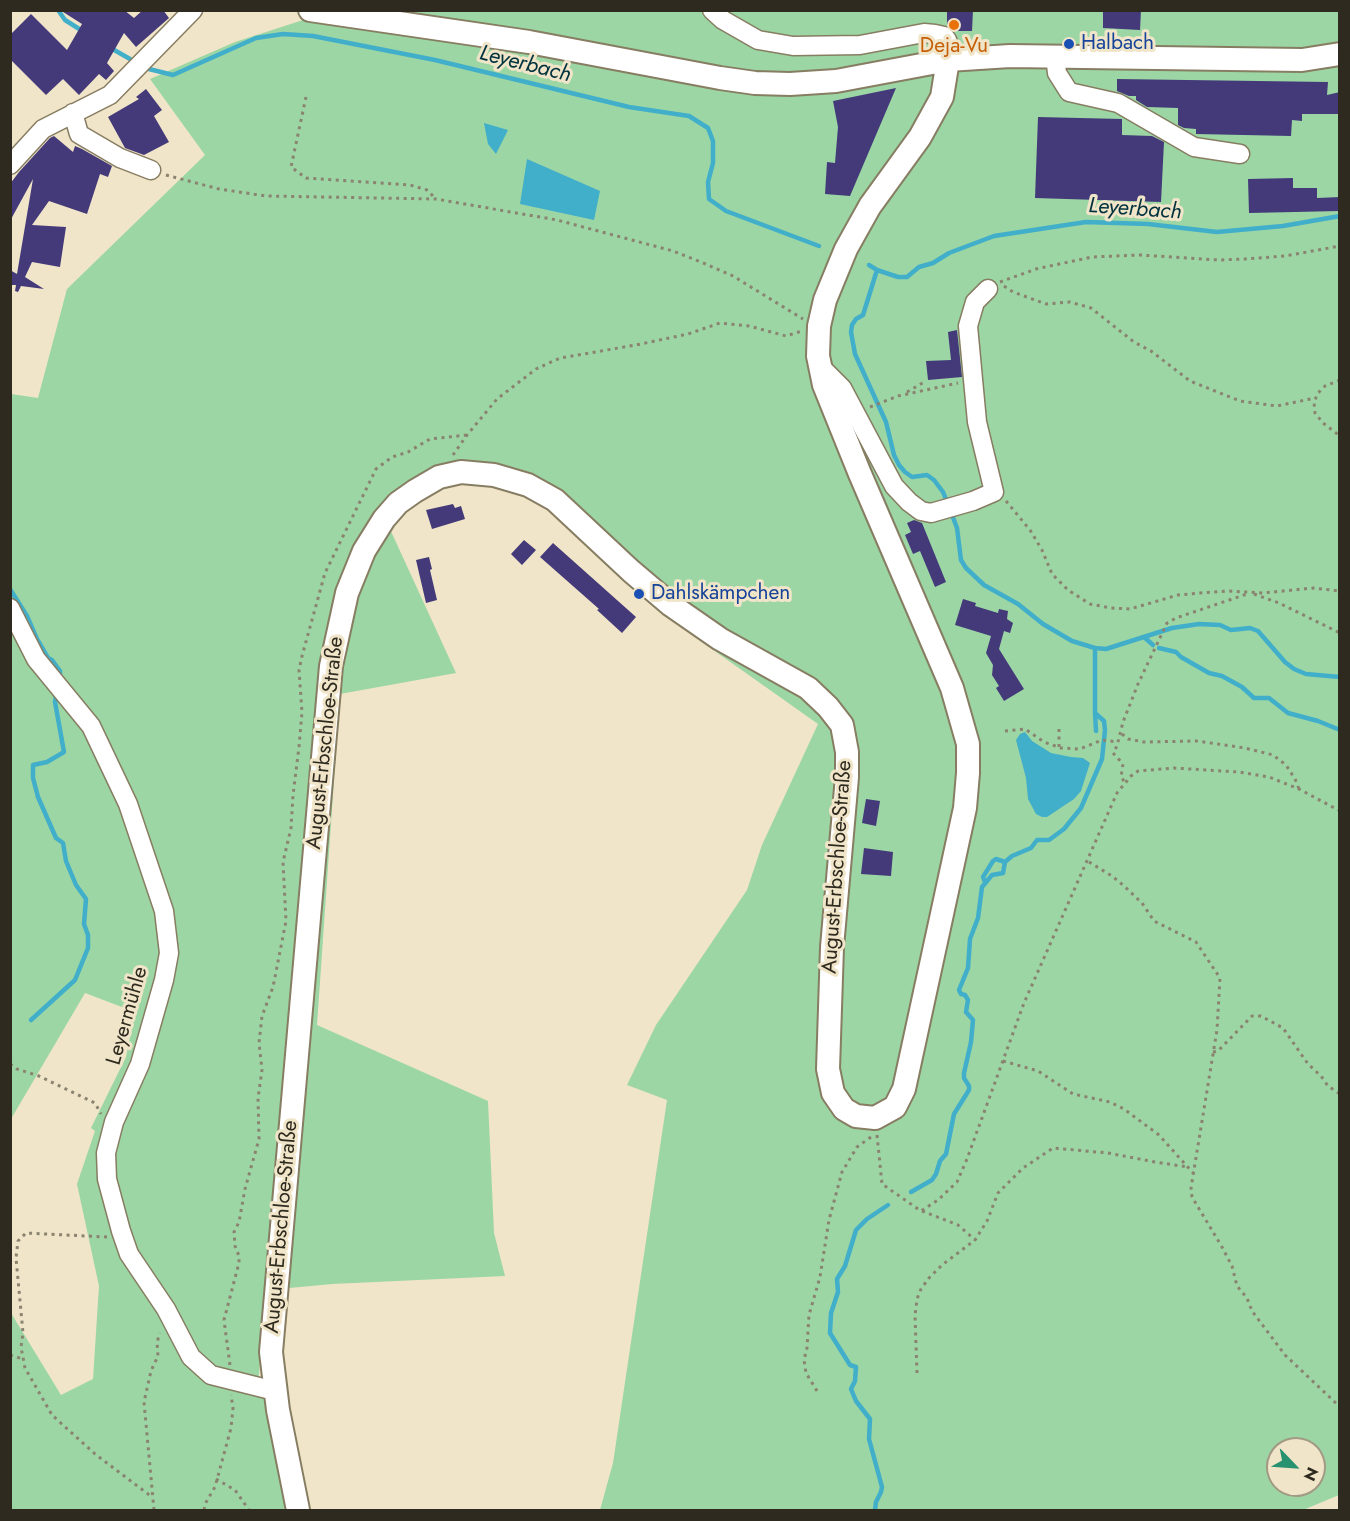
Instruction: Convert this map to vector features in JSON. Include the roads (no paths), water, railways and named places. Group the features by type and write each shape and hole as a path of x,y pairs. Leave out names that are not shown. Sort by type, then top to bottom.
{"main road":[{"path":"310,10 529,42 743,81 790,84 836,81 948,60 1055,56 1302,60 1340,54"},
{"name":"August-Erbschloe-Straße","path":"298,1510 275,1391 271,1352 331,666 347,593 364,551 384,519 399,503 415,491 438,477 461,472 494,475 528,485 555,500 631,571 671,604 720,639 808,688 828,707 842,725 847,752 847,777 832,947 828,1069 833,1093 844,1108 856,1116 875,1118 895,1107 904,1089 965,808 969,773 968,744 952,688 824,385 809,322 870,206 920,137 937,107 945,85 948,60"}],"street":[{"path":"10,165 43,129 110,95 193,10"},
{"path":"712,10 723,20 752,37 769,43 793,46 860,45 926,33 944,36 949,45 948,60"},
{"path":"1055,56 1057,73 1069,92 1118,104 1194,147 1240,154"},
{"path":"74,113 79,134 120,158 151,170"},
{"path":"820,366 842,388 894,486 921,511 931,513 994,492 976,422 968,326 975,302 994,286"},
{"name":"Leyermühle","path":"10,608 36,659 91,726 128,804 164,911 169,953 164,981 140,1064 113,1128 106,1153 106,1179 114,1210 129,1254 169,1316 191,1357 211,1375 275,1391"}],"water":[{"path":"484,123 508,130 496,154 488,144"},
{"path":"527,159 600,191 594,220 520,204"},
{"path":"1025,732 1032,741 1051,753 1083,758 1090,763 1081,791 1074,799 1047,817 1036,814 1028,799 1026,778 1016,740 1020,734"}],"waterway":[{"name":"Leyerbach","path":"58,10 65,20 84,32"},
{"name":"Leyerbach","path":"149,69 173,75 256,38 283,34 313,36 435,60 629,107 689,116 708,128 713,141 713,163 708,182 709,199 726,211 819,246"},
{"name":"Leyerbach","path":"109,47 130,59"},
{"name":"Leyerbach","path":"869,265 898,277 907,277 919,267 994,236 1086,222 1148,224 1217,232 1283,226 1340,216"},
{"path":"877,270 863,315 852,325 855,354 886,422 894,455 899,465 912,477 927,475 934,480 948,504"},
{"path":"951,512 957,528 961,560 966,568 984,585 1018,604 1043,624 1072,641 1106,649 1172,628 1199,624 1220,625 1231,630 1250,628 1258,631 1294,669 1306,674 1340,677"},
{"path":"10,589 27,616 48,658 60,671 60,676"},
{"path":"1144,637 1153,645"},
{"path":"911,1192 932,1180 936,1174 940,1161 946,1154 954,1114 969,1090 964,1073 973,1020 966,1012 968,1000 959,990 968,968 970,939 978,918 982,887 992,875 1003,873 1005,862 1012,856 1031,848 1037,840 1049,840 1064,829 1081,808 1102,759 1105,730 1104,721 1095,713 1095,648"},
{"path":"1159,648 1176,652 1209,673 1222,676 1242,687 1254,698 1269,698 1288,713 1340,730"},
{"path":"31,1020 75,980 88,948 88,935 84,924 86,899 76,885 66,861 63,843 56,838 38,797 33,778 33,765 47,762 64,752 55,702 56,695"},
{"path":"1095,713 1096,731"},
{"path":"985,882 983,877 993,861 996,859 1005,862"},
{"path":"875,1510 882,1487 869,1439 870,1419 856,1401 851,1389 855,1381 856,1367 850,1365 830,1333 831,1313 838,1292 837,1279 845,1266 856,1230 867,1219 888,1205"}],"place":[{"name":"Deja-Vu","path":"954,25"},
{"name":"Halbach","path":"1069,44"},
{"name":"Dahlskämpchen","path":"639,594"}]}
